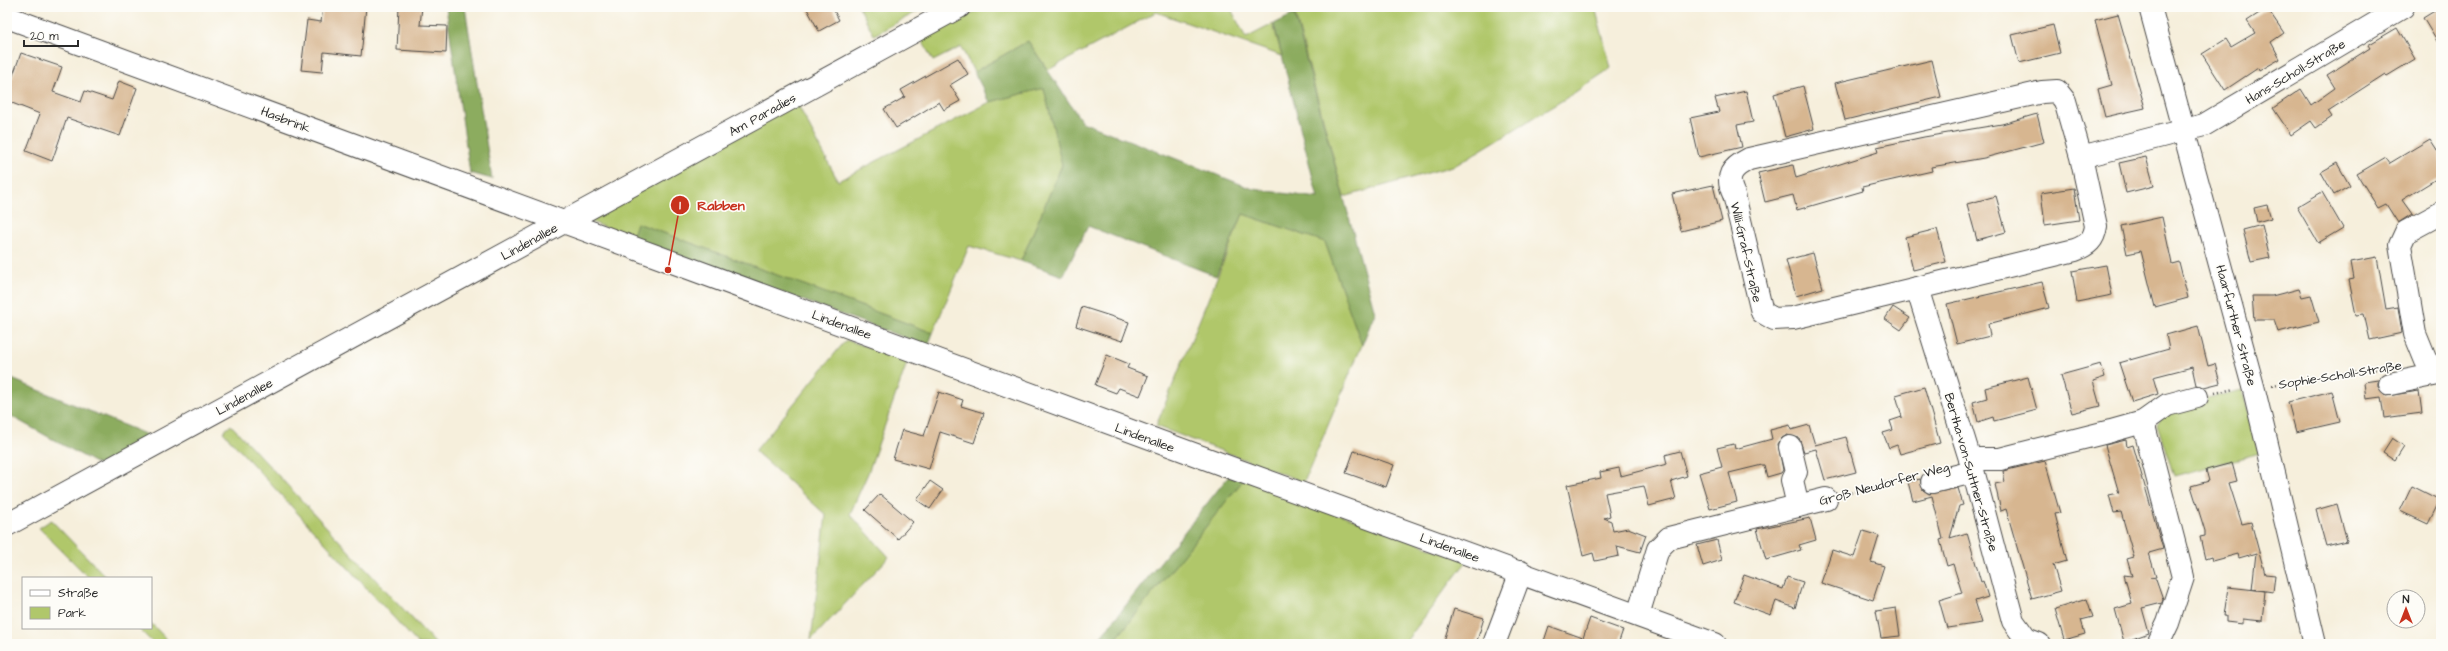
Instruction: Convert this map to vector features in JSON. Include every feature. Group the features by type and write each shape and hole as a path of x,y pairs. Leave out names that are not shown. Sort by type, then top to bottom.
{"street":[{"name":"Am Paradies","path":"565,222 959,7"},
{"name":"Haarfurther Straße","path":"2150,7 2254,390 2316,644"},
{"name":"Hans-Scholl-Straße","path":"2184,128 2204,125 2403,7"},
{"name":"Hasbrink","path":"7,17 565,222"},
{"name":"Willi-Graf-Straße","path":"2042,92 2057,92 2065,101 2081,156 2096,226 2094,237 2087,245 2075,250 1793,318 1769,318 1762,312 1758,301 1734,195 1729,184 1731,174 1737,165 1749,159 2042,92"},
{"path":"2081,156 2184,128"},
{"name":"Sophie-Scholl-Straße","path":"2384,376 2438,374 2440,372 2426,361 2417,339 2400,245 2406,232 2441,213"},
{"name":"Lindenallee","path":"7,525 565,222 1237,470 1521,572 1715,644"},
{"name":"Bertha-von-Suttner-Straße","path":"1917,288 1972,465 2013,621 2026,639 2039,644"},
{"path":"1924,478 2143,422 2167,405 2197,397"},
{"path":"2143,422 2183,577 2168,623 2158,644"},
{"path":"1790,448 1796,472 1792,480 1798,506"},
{"name":"Groß Neudorfer Weg","path":"1638,615 1658,549 1669,538 1826,499"},
{"path":"1494,644 1521,572"}],"path":[{"name":"Sophie-Scholl-Straße","path":"2197,397 2239,388 2254,390 2384,376"},
{"name":"Groß Neudorfer Weg","path":"1826,499 1924,478"}],"green space":[{"path":"446,7 465,7 492,179 470,173"},
{"path":"859,7 920,7 920,10 874,35"},
{"path":"984,7 1230,7 1246,38 1273,24 1282,56 1156,12 1048,70 1028,41 974,72 961,47 933,61 921,38"},
{"path":"1293,7 1595,7 1611,68 1568,97 1456,165 1344,197"},
{"path":"1294,14 1375,313 1362,345 1325,242 1243,214 1216,276 1088,226 1063,276 1021,261 1062,165 1044,88 990,102 974,72 1028,41 1082,122 1253,189 1318,198 1274,24"},
{"path":"1044,88 1062,165 1021,261 969,246 933,333 637,223 632,238 584,219 797,103 838,181 990,102"},
{"path":"1243,214 1325,242 1362,345 1304,482 1156,426"},
{"path":"637,223 933,333 928,346 632,238"},
{"path":"846,340 908,360 868,473 850,514 889,557 811,640 826,515 755,451"},
{"path":"7,377 150,436 101,466 7,414"},
{"path":"2242,390 2260,453 2174,476 2157,424 2168,407"},
{"path":"231,425 436,644 418,644 223,432"},
{"path":"1228,477 1244,479 1112,644 1095,644"},
{"path":"1244,479 1467,561 1404,644 1112,644"},
{"path":"51,520 106,577 88,577 39,528"},
{"path":"152,624 171,644 154,644 139,629 152,629"}],"building":[{"path":"323,7 366,7 361,56 324,52 322,72 301,70 307,20 321,22"},
{"path":"399,7 422,7 420,25 447,26 446,53 397,50"},
{"path":"806,7 832,7 839,20 819,31"},
{"path":"2441,7 2441,48 2423,18"},
{"path":"2267,8 2284,33 2271,42 2280,59 2259,71 2258,68 2225,90 2202,54 2226,39 2231,47 2255,33 2247,21"},
{"path":"2118,14 2145,108 2105,117 2098,89 2112,85 2095,20"},
{"path":"2053,25 2060,53 2019,63 2012,35"},
{"path":"2397,28 2415,59 2387,76 2385,74 2328,111 2332,117 2316,128 2311,121 2291,135 2273,108 2301,89 2311,105 2335,88 2327,75 2370,48 2368,45"},
{"path":"21,53 62,67 53,92 81,102 85,91 112,100 119,81 137,88 120,136 67,118 52,161 26,151 40,114 7,101 7,92"},
{"path":"958,58 968,74 950,85 960,101 944,110 939,102 896,128 884,109 905,97 901,90"},
{"path":"1932,60 1941,97 1845,120 1835,83"},
{"path":"1803,86 1814,129 1785,137 1774,94"},
{"path":"1746,91 1753,122 1737,125 1742,147 1699,157 1690,118 1719,112 1715,98"},
{"path":"2037,114 2044,142 1984,158 1931,167 1932,171 1862,187 1863,191 1797,210 1793,195 1765,202 1758,173 1793,165 1796,178 1878,152 1877,147 1924,137 2002,124"},
{"path":"2430,139 2441,156 2441,176 2402,200 2412,214 2398,223 2386,204 2378,208 2357,174 2386,157 2390,163"},
{"path":"2146,157 2154,186 2126,193 2119,163"},
{"path":"2337,163 2350,186 2334,195 2321,172"},
{"path":"1713,185 1722,221 1681,231 1672,194"},
{"path":"2074,188 2079,220 2045,225 2041,193"},
{"path":"2322,192 2343,228 2318,243 2297,207"},
{"path":"1996,196 2006,232 1977,240 1967,204"},
{"path":"2267,205 2271,218 2257,222 2254,208"},
{"path":"2162,217 2172,264 2179,262 2188,298 2155,307 2141,251 2127,254 2121,226"},
{"path":"2262,225 2270,258 2251,262 2243,230"},
{"path":"1937,229 1946,262 1913,270 1905,237"},
{"path":"1813,253 1823,288 1796,296 1786,260"},
{"path":"2377,257 2386,309 2398,307 2402,333 2370,340 2364,314 2356,315 2349,280 2354,279 2351,262"},
{"path":"2106,265 2112,295 2077,302 2072,271"},
{"path":"2042,282 2049,308 1988,324 1990,336 1957,344 1947,304"},
{"path":"2299,289 2302,297 2311,295 2319,322 2278,332 2274,320 2254,320 2252,296 2272,296"},
{"path":"1082,307 1129,322 1122,341 1076,326"},
{"path":"1893,307 1910,318 1901,330 1885,319"},
{"path":"2198,326 2208,366 2215,364 2220,383 2204,387 2196,385 2192,367 2153,377 2158,394 2132,402 2119,363 2169,349 2166,335"},
{"path":"1107,355 1129,364 1127,368 1148,376 1140,396 1119,388 1116,393 1095,385"},
{"path":"2101,364 2105,377 2093,381 2100,406 2072,413 2061,375"},
{"path":"2028,377 2037,410 1994,421 1993,417 1978,422 1973,402 1987,398 1985,388"},
{"path":"2378,380 2378,387 2386,396 2419,391 2422,413 2384,418 2381,397 2366,399 2364,382"},
{"path":"1924,387 1940,443 1900,454 1897,445 1889,448 1883,433 1893,430 1890,421 1902,417 1896,395"},
{"path":"2332,391 2340,422 2296,432 2288,402"},
{"path":"939,392 963,400 961,406 984,413 974,443 940,432 929,469 893,459 902,430 924,436"},
{"path":"1790,425 1791,430 1809,425 1815,445 1846,437 1856,472 1825,480 1816,449 1804,452 1799,438 1787,435 1782,438 1778,444 1783,470 1781,473 1767,477 1764,465 1762,465 1729,473 1737,502 1710,509 1699,473 1722,467 1717,448 1734,444 1735,449 1772,439 1770,430"},
{"path":"2392,438 2404,446 2395,460 2383,452"},
{"path":"2126,440 2127,447 2133,445 2163,549 2149,553 2156,577 2150,578 2156,579 2163,599 2162,603 2142,608 2149,633 2124,642 2115,609 2132,604 2124,575 2132,576 2127,559 2134,557 2121,512 2114,513 2109,495 2119,493 2105,445"},
{"path":"1354,451 1394,465 1386,487 1346,473"},
{"path":"1680,451 1687,476 1671,481 1676,499 1649,506 1644,486 1605,493 1610,516 1604,518 1611,521 1613,531 1628,528 1646,535 1640,552 1617,546 1619,556 1595,561 1593,553 1583,556 1567,485 1601,478 1600,472 1619,468 1621,476 1667,464 1665,455"},
{"path":"2045,461 2060,513 2055,514 2067,561 2053,565 2061,591 2032,599 2006,509 2001,511 1995,484 2005,482 2003,471"},
{"path":"2232,463 2237,481 2229,483 2242,524 2251,522 2265,574 2275,575 2273,592 2252,589 2256,553 2239,558 2238,554 2212,561 2211,557 2205,559 2200,537 2205,536 2205,531 2191,486 2209,481 2206,470"},
{"path":"1920,479 1923,490 1929,494 1958,488 1963,505 1959,506 1950,538 1967,533 1981,582 1983,581 1988,597 1975,601 1982,623 1947,628 1939,600 1962,593 1953,564 1947,566 1940,540 1943,539 1932,496 1913,501 1908,482"},
{"path":"930,481 943,490 930,509 917,500"},
{"path":"2412,486 2440,500 2428,524 2400,511"},
{"path":"880,494 913,522 898,539 865,510"},
{"path":"2337,504 2347,541 2326,546 2316,510"},
{"path":"1810,518 1816,540 1799,545 1801,550 1766,560 1757,529"},
{"path":"1863,531 1879,536 1871,562 1884,566 1873,600 1821,583 1832,550 1854,557"},
{"path":"1717,540 1722,560 1703,566 1697,545"},
{"path":"1744,575 1783,589 1787,577 1803,582 1795,608 1776,601 1771,615 1734,602"},
{"path":"2228,587 2265,591 2262,621 2243,619 2243,624 2226,622 2226,616 2224,616"},
{"path":"2087,599 2093,617 2081,620 2085,634 2064,640 2055,609"},
{"path":"1896,608 1900,636 1881,638 1876,611"},
{"path":"1454,609 1484,618 1476,644 1443,644"},
{"path":"1590,618 1623,630 1618,644 1543,644 1549,626 1583,638"}],"place":[{"name":"Rabben","path":"668,270"}]}
